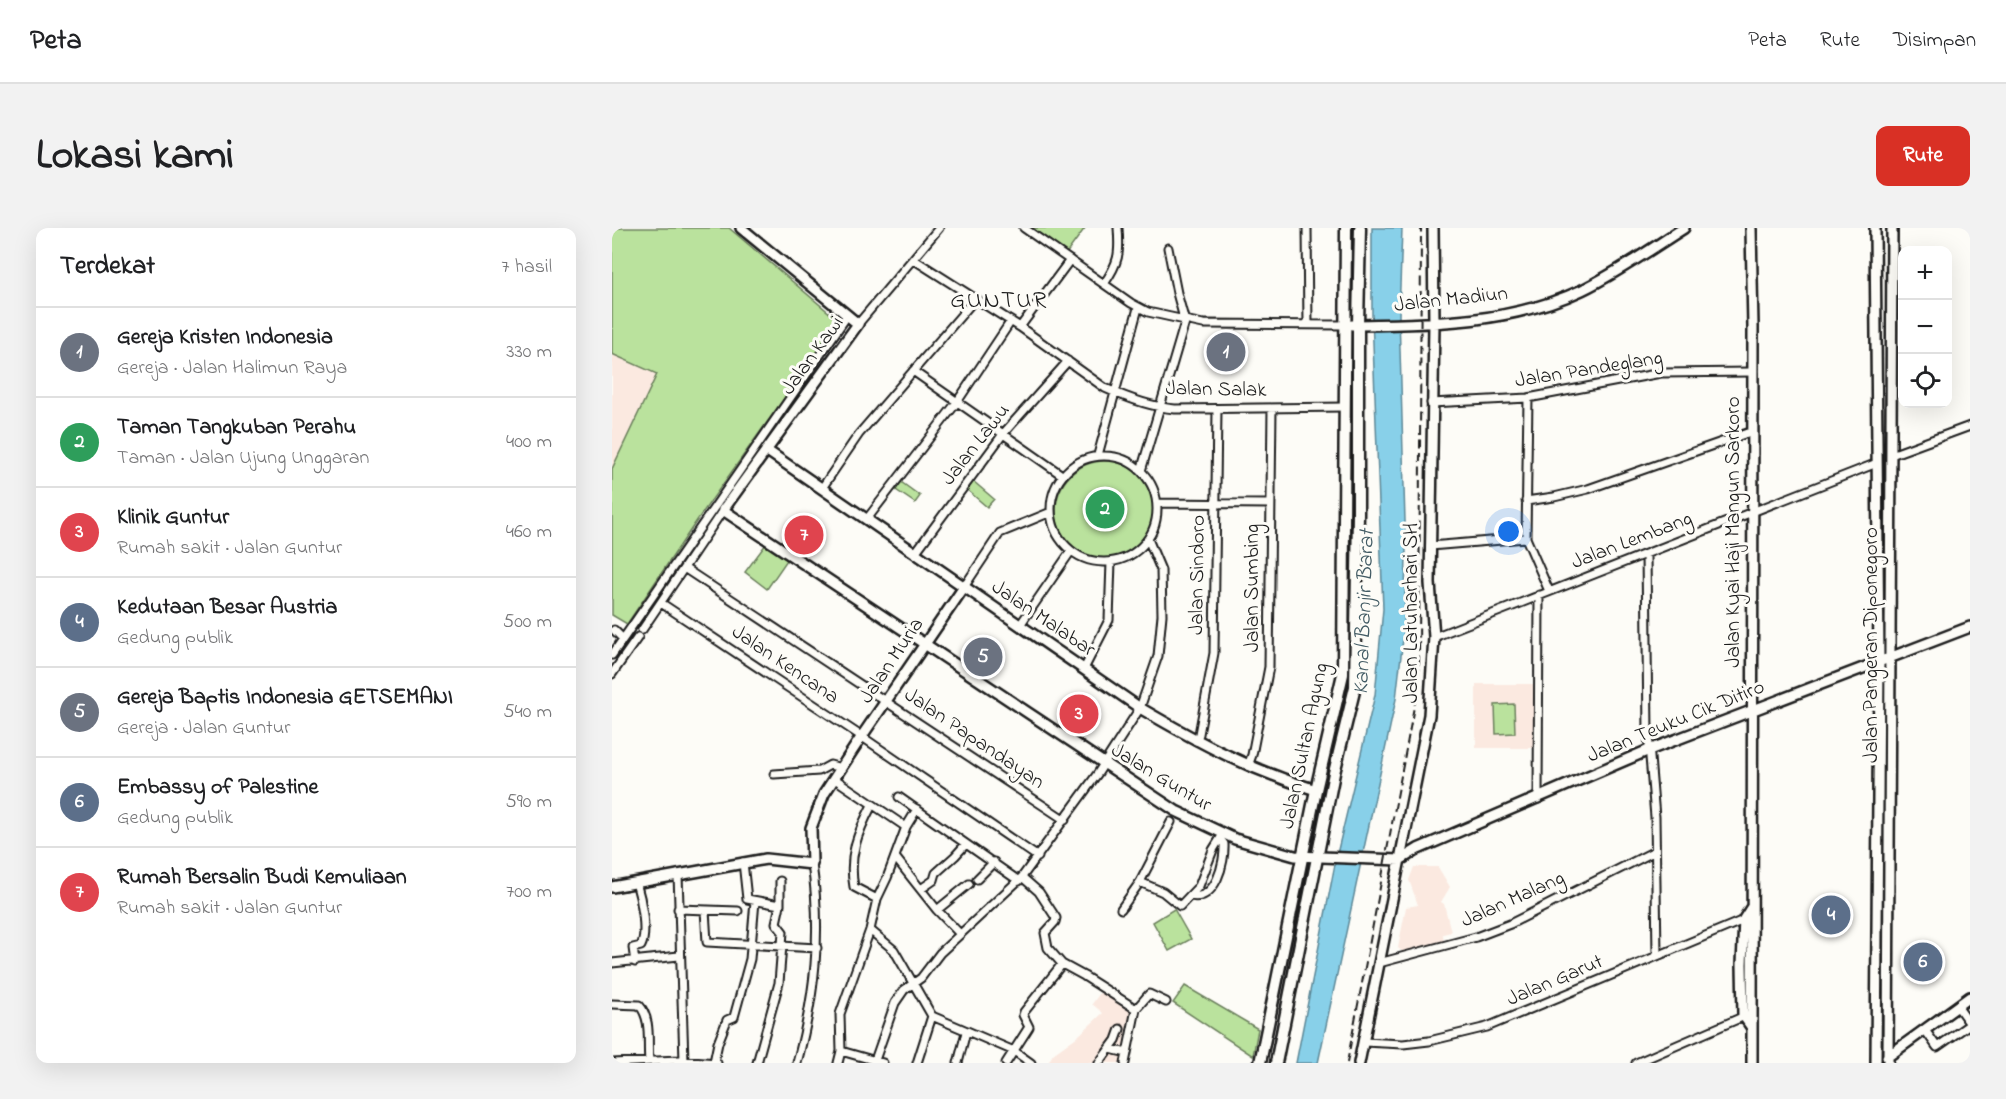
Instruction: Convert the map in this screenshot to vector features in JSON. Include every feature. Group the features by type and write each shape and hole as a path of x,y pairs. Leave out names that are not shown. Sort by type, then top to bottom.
{"main road":[{"name":"Jalan Sultan Agung","path":"1260,1063 1316,790 1343,674 1346,228"},
{"name":"Jalan Sultan Agung","path":"1276,1063 1290,988 1322,858 1334,773 1353,699 1356,674 1360,228"},
{"path":"1345,425 1357,425"},
{"path":"1322,769 1334,773"},
{"path":"1275,986 1290,988"}],"street":[{"path":"741,228 858,324"},
{"name":"Jalan Kawi","path":"723,510 858,324 939,228"},
{"path":"1024,228 1138,308 1185,322 1203,324 1344,325"},
{"path":"1104,284 1119,257 1118,228"},
{"path":"1307,228 1308,325"},
{"name":"Jalan Latuharhari SH","path":"1359,1063 1429,715 1434,637 1430,583 1434,323 1433,228"},
{"name":"Jalan Madiun","path":"1344,325 1434,323 1485,319 1540,306 1582,290 1684,228"},
{"name":"Jalan Kyai Haji Mangun Sarkoro","path":"1748,1014 1752,712 1751,228"},
{"name":"Jalan Pangeran Diponegoro","path":"1875,228 1879,661 1876,864 1878,1063"},
{"name":"Jalan Pangeran Diponegoro","path":"1888,1059 1887,862 1892,228"},
{"path":"1141,471 1185,322 1168,248"},
{"name":"Jalan Salak","path":"913,259 1011,321 1115,393 1160,407 1217,409 1345,407"},
{"path":"1020,327 1070,260"},
{"path":"824,486 860,434 976,298"},
{"path":"1098,455 1138,308"},
{"path":"613,652 847,316"},
{"path":"867,519 957,402 1011,321"},
{"name":"Jalan Lawu","path":"915,553 1003,434 1068,361"},
{"path":"913,371 1062,475"},
{"name":"Jalan Pandeglang","path":"1431,403 1528,399 1661,373 1752,372"},
{"path":"1528,399 1526,538 1550,591"},
{"name":"Jalan Sumbing","path":"1248,766 1269,667 1272,408"},
{"name":"Jalan Sindoro","path":"1196,741 1214,653 1217,409"},
{"path":"1891,455 1970,426"},
{"path":"1526,501 1588,489 1753,431"},
{"name":"Jalan Malabar","path":"766,450 824,486 915,553 1140,708 1196,741 1248,766 1316,790"},
{"path":"1098,455 1121,458 1141,471 1152,485 1157,503 1156,522 1148,539 1136,552 1111,562 1089,560 1071,551 1056,533 1051,512 1054,490 1062,475 1080,461 1098,455"},
{"name":"Jalan Lembang","path":"1434,637 1877,463"},
{"path":"1157,503 1270,504"},
{"path":"612,674 723,510"},
{"name":"Jalan Guntur","path":"723,510 1103,765 1163,804 1221,836 1302,857 1400,860"},
{"name":"Jalan Muria","path":"812,864 812,821 824,794 861,736 1000,533 1051,512"},
{"path":"1430,546 1526,538"},
{"path":"875,1061 894,1003 904,990 921,978 940,953 1021,879 1065,820 1140,708 1158,656 1162,615 1161,570 1148,539"},
{"path":"1020,625 1071,551"},
{"path":"1646,554 1649,750 1655,817 1657,955"},
{"path":"1084,669 1109,620 1111,562"},
{"name":"Jalan Papandayan","path":"684,568 1065,820"},
{"path":"1538,799 1539,595"},
{"name":"Jalan Kencana","path":"661,603 1038,857"},
{"name":"Jalan Teuku Cik Ditiro","path":"1400,860 1418,849 1649,750 1970,627"},
{"path":"613,630 623,639"},
{"path":"774,774 819,771 830,765 841,768"},
{"path":"834,779 906,827"},
{"path":"899,797 965,845 1039,892 1056,918 1045,933 1048,948 1062,964 1136,1009"},
{"path":"872,805 856,840 852,867 854,887 878,899"},
{"path":"838,1063 841,1051 840,1014 870,930 878,899 906,827 917,809"},
{"path":"1120,909 1140,882 1171,822"},
{"path":"1190,896 1197,896 1211,890 1215,884 1224,855 1221,836"},
{"path":"1140,882 1163,892 1180,906 1199,886 1221,836"},
{"path":"1403,843 1407,847 1418,849"},
{"path":"921,889 934,880 936,873 965,845"},
{"name":"Jalan Malang","path":"1379,963 1476,937 1510,924 1655,851"},
{"path":"895,856 937,910 960,934"},
{"path":"612,887 766,858 812,864 818,948 813,993 797,1063"},
{"path":"743,862 746,898 780,905"},
{"path":"977,879 994,862"},
{"path":"1876,864 1884,867 1887,862"},
{"path":"678,874 684,1060"},
{"path":"757,1063 779,983 783,930 776,923 780,905 780,881"},
{"path":"634,962 633,948 641,946 643,939 642,903 636,882"},
{"path":"937,910 969,884"},
{"path":"612,1063 684,1060 715,1063 718,1043 727,1020 734,1017 750,959 755,901"},
{"path":"678,909 738,911"},
{"path":"705,910 706,942 818,948"},
{"name":"Jalan Garut","path":"1364,1042 1403,1044 1429,1041 1487,1027 1748,919"},
{"path":"870,930 894,950 932,1016 966,1032 991,1040 1014,1051 1031,1063"},
{"path":"612,963 679,956"},
{"path":"1006,1063 1029,1027 1023,1012 1062,964"},
{"path":"1125,1063 1136,1009 1149,994 1166,1002"},
{"path":"1878,1063 1930,1037 1960,1010 1970,997"},
{"path":"612,1004 641,1007 647,1019 649,1061"},
{"path":"1930,1037 1937,1047 1969,1023 1960,1010"},
{"path":"1636,1063 1748,1014 1752,1028 1752,1063"},
{"path":"917,1063 932,1016"},
{"path":"1099,1063 1116,1040 1120,1029"},
{"path":"958,1063 966,1032"},
{"path":"1110,1049 1127,1053"},
{"path":"841,1051 883,1063"},
{"path":"1659,1063 1660,1053"}],"shaded area":[{"path":"612,354 657,374 612,469"},
{"path":"1476,684 1533,684 1533,748 1476,748"},
{"path":"1414,867 1438,867 1450,887 1441,902 1444,904 1451,932 1443,934 1444,943 1403,952 1398,948 1406,907 1418,905 1409,880"},
{"path":"1102,990 1132,1010 1121,1063 1048,1063 1053,1054 1078,1036 1103,1013 1092,1004"}],"green space":[{"path":"612,228 729,228 839,321 698,519 627,624 612,615 612,469 657,374 612,354"},
{"path":"1032,228 1085,228 1066,254"},
{"path":"1105,461 1124,465 1140,475 1150,491 1154,510 1150,529 1140,545 1124,555 1105,559 1086,555 1070,545 1060,529 1056,510 1060,491 1070,475 1086,465"},
{"path":"973,481 994,499 987,507 966,489"},
{"path":"901,482 920,496 915,503 896,490"},
{"path":"766,544 787,560 767,589 745,572"},
{"path":"1514,704 1515,733 1496,734 1495,705"},
{"path":"1174,909 1191,939 1169,951 1153,922"},
{"path":"1185,986 1258,1029 1253,1056 1173,1003"}],"water":[{"path":"1372,228 1402,228 1399,315 1406,556 1404,630 1396,699 1318,1063 1296,1063 1337,854 1375,695 1383,609 1372,316"}],"railway":[{"path":"1347,1063 1416,696 1419,665 1421,228"}],"place":[{"name":"Gereja Kristen Indonesia","path":"1226,352"},
{"name":"Taman Tangkuban Perahu","path":"1105,509"},
{"name":"Rumah Bersalin Budi Kemuliaan","path":"804,535"},
{"name":"Gereja Baptis Indonesia GETSEMANI","path":"983,657"},
{"name":"Klinik Guntur","path":"1079,714"},
{"name":"Kedutaan Besar Austria","path":"1831,915"},
{"name":"Embassy of Palestine","path":"1923,962"}],"district":[{"name":"GUNTUR","path":"999,301"}],"water label":[{"name":"Kanal Banjir Barat","path":"1365,612"}]}
